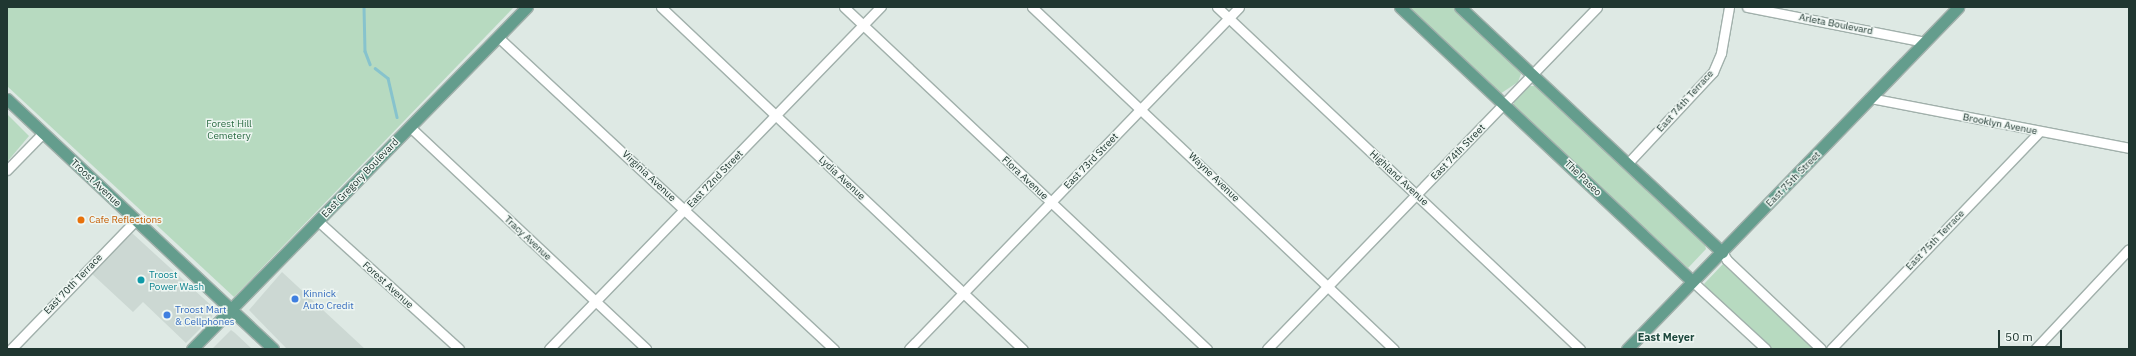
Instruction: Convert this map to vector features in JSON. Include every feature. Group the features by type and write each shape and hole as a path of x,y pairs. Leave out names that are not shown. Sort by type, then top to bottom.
{"main road":[{"name":"East Gregory Boulevard","path":"192,349 527,7"},
{"name":"The Paseo","path":"1400,7 1505,103 1692,281"},
{"path":"1460,7 1722,252"},
{"name":"East 75th Street","path":"1627,349 1958,7"},
{"name":"Troost Avenue","path":"7,99 273,349"}],"street":[{"name":"Lydia Avenue","path":"661,7 1023,349"},
{"name":"Flora Avenue","path":"844,7 1207,349"},
{"name":"East 72nd Street","path":"549,349 880,7"},
{"name":"Wayne Avenue","path":"1032,7 1142,108 1394,349"},
{"name":"Highland Avenue","path":"1217,7 1580,349"},
{"name":"East 73rd Street","path":"908,349 1239,7"},
{"name":"East 74th Street","path":"1267,349 1597,7"},
{"name":"East 74th Terrace","path":"1628,163 1713,72 1720,53 1729,7"},
{"name":"Arleta Boulevard","path":"1747,7 1925,42"},
{"name":"Virginia Avenue","path":"498,37 834,349"},
{"name":"Brooklyn Avenue","path":"1870,98 2039,132 2129,148"},
{"name":"Tracy Avenue","path":"410,127 646,349"},
{"name":"East 75th Terrace","path":"1831,349 2039,132"},
{"path":"7,170 43,133"},
{"name":"East 70th Terrace","path":"11,349 136,220"},
{"name":"Forest Avenue","path":"318,221 459,349"},
{"path":"2035,349 2129,249"},
{"path":"1722,252 1727,260 1821,349"},
{"name":"The Paseo","path":"1692,281 1766,349"}],"shaded area":[{"path":"132,233 214,308 212,317 186,343 143,302 133,312 91,273"},
{"path":"282,272 365,349 287,349 249,310"},
{"path":"231,330 235,333 252,349 212,349"}],"green space":[{"name":"Forest Hill Cemetery","path":"7,7 514,7 234,297 7,86"},
{"path":"1407,7 1453,7 1518,68 1521,74 1518,82 1500,94"},
{"path":"1529,86 1536,86 1705,245 1706,249 1688,268 1514,108 1514,102"},
{"path":"7,114 29,136 7,162"},
{"path":"1723,264 1816,349 1770,349 1706,288 1704,284"}],"waterway":[{"path":"364,7 365,51 370,64"},
{"path":"375,68 388,78 397,117"}],"place":[{"name":"Cafe Reflections","path":"81,220"},
{"name":"Troost Power Wash","path":"141,280"},
{"name":"Kinnick Auto Credit","path":"295,299"},
{"name":"Troost Mart & Cellphones","path":"167,315"}],"district":[{"name":"East Meyer","path":"1666,337"}]}
